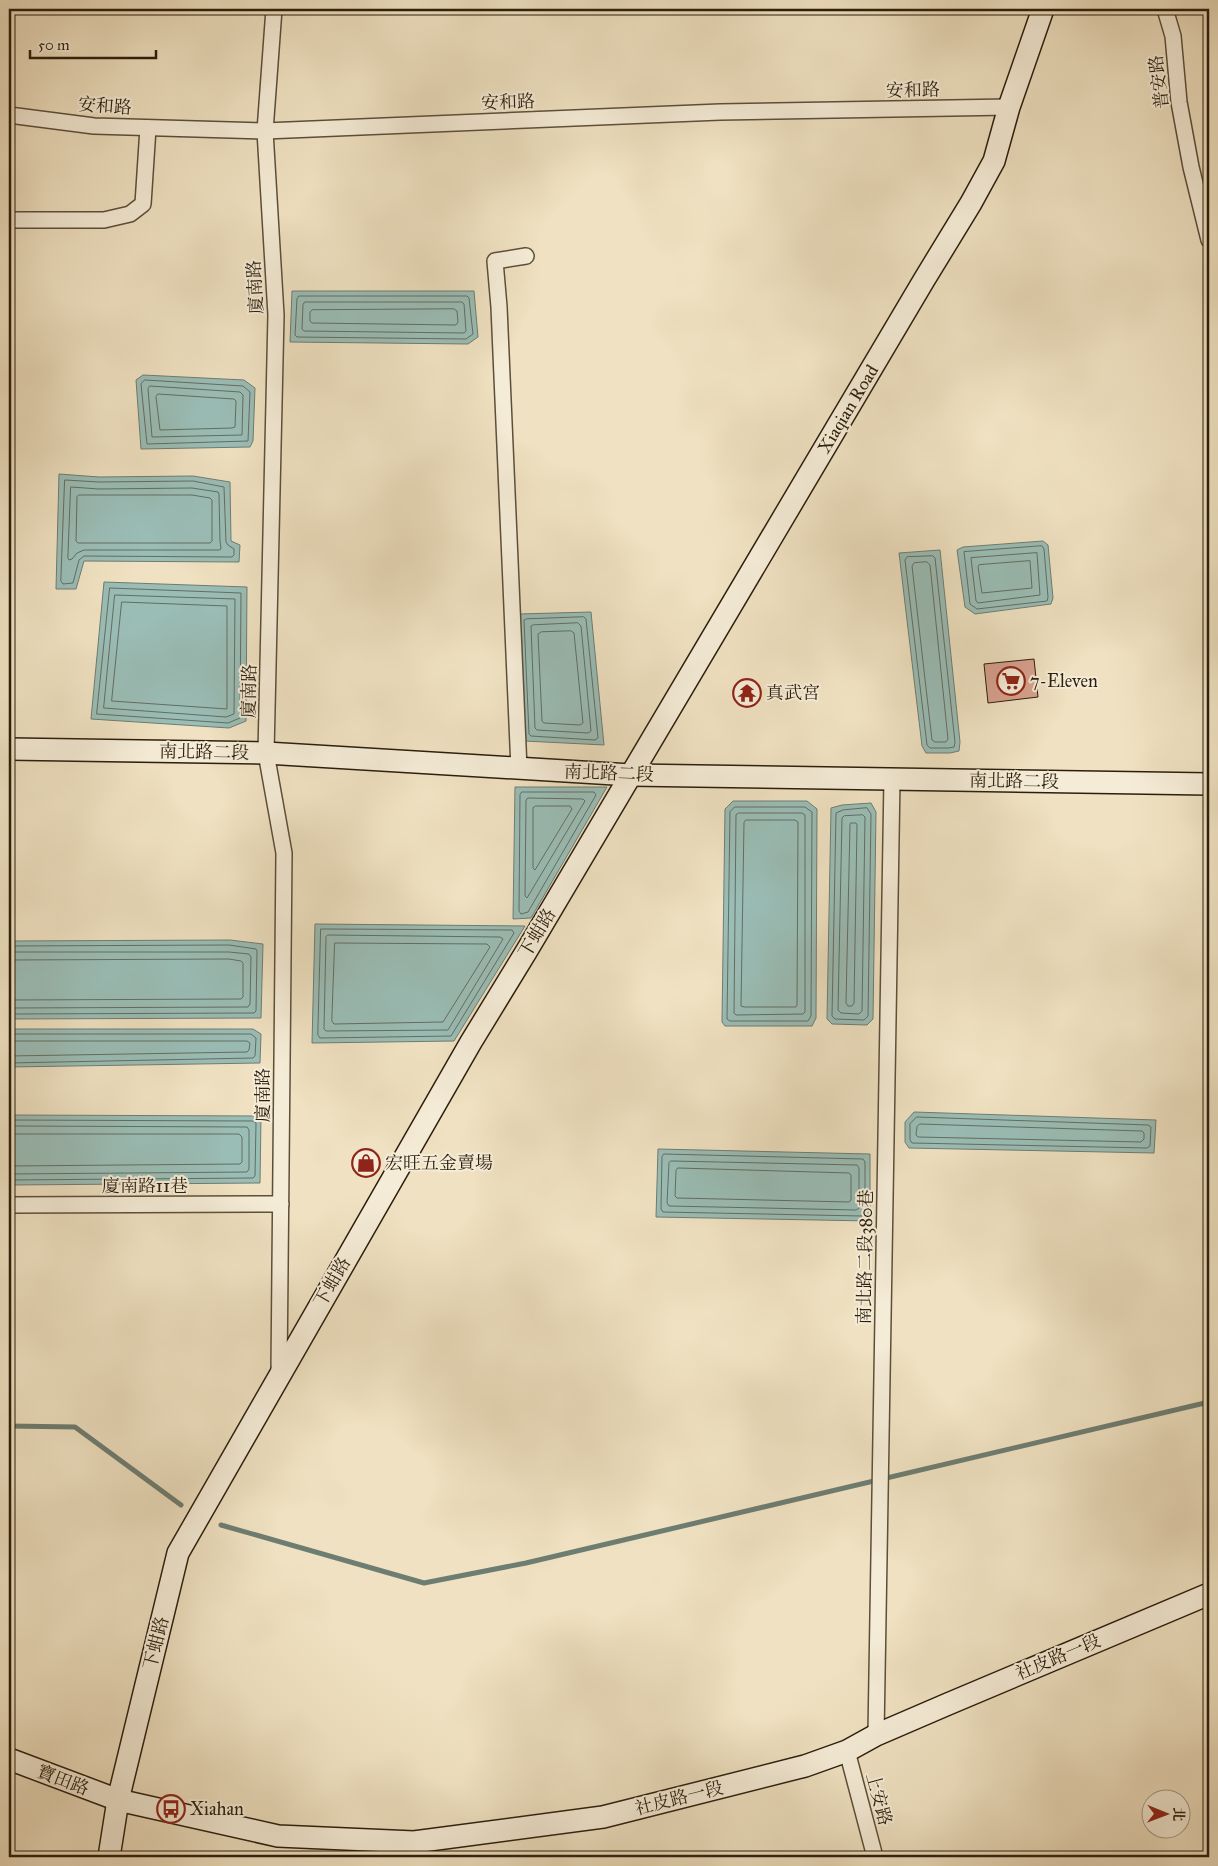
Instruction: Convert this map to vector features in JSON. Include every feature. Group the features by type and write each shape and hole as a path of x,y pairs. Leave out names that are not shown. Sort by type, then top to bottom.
{"street":[{"name":"廈南路","path":"274,9 265,131 276,315 266,753 284,853 280,1373"},
{"name":"Xiaqian Road","path":"631,775 971,203 994,161 1009,107 1043,9"},
{"name":"普安路","path":"1165,9 1172,36 1179,102 1191,167 1209,240"},
{"name":"安和路","path":"9,115 94,126 265,131 720,112 1009,107"},
{"path":"9,220 104,220 130,214 143,204 148,128"},
{"path":"519,769 500,317 495,262 526,256"},
{"name":"南北路二段","path":"9,749 266,753 631,775 1209,784"},
{"name":"下蚶路","path":"109,1857 118,1800 178,1553 466,1051 631,775"},
{"name":"南北路二段380巷","path":"876,1735 892,779"},
{"name":"廈南路11巷","path":"9,1206 281,1204"},
{"name":"社皮路一段","path":"118,1800 278,1836 414,1842 603,1817 805,1766 847,1751 876,1735 1209,1594"},
{"name":"上安路","path":"847,1751 876,1857"},
{"name":"寶田路","path":"9,1759 118,1800"}],"water":[{"path":"292,291 474,291 478,337 468,344 290,342"},
{"path":"143,375 244,380 255,388 253,441 250,447 141,449 136,380"},
{"path":"59,474 99,477 193,476 230,482 231,541 240,545 239,562 84,561 76,589 56,589"},
{"path":"1043,541 1048,545 1053,598 1051,604 975,614 965,607 957,550 963,547"},
{"path":"940,550 960,742 959,751 926,753 922,746 899,553"},
{"path":"104,582 247,587 246,721 229,728 91,719"},
{"path":"591,612 604,745 525,741 519,614"},
{"path":"515,787 607,787 531,918 513,919"},
{"path":"733,801 807,801 817,809 816,1018 812,1026 725,1026 722,1022 725,809"},
{"path":"871,803 876,812 873,1019 867,1025 832,1024 827,1019 831,808 842,805"},
{"path":"315,924 525,926 454,1041 312,1043"},
{"path":"230,940 263,944 261,1018 9,1019 9,941"},
{"path":"9,1029 253,1029 261,1034 260,1063 9,1067"},
{"path":"914,1112 1156,1120 1154,1153 909,1148 905,1142 905,1122"},
{"path":"9,1115 261,1116 260,1183 9,1185"},
{"path":"658,1149 870,1154 870,1221 656,1217"}],"building":[{"name":"7-Eleven","path":"1034,659 1038,697 988,703 984,664"}],"waterway":[{"path":"221,1525 424,1583 526,1563 1209,1402"},
{"path":"9,1426 75,1427 181,1505"}],"place":[{"name":"7-Eleven","path":"1011,681"},
{"name":"真武宮","path":"747,693"},
{"name":"宏旺五金賣場","path":"366,1163"},
{"name":"Xiahan","path":"171,1809"}]}
